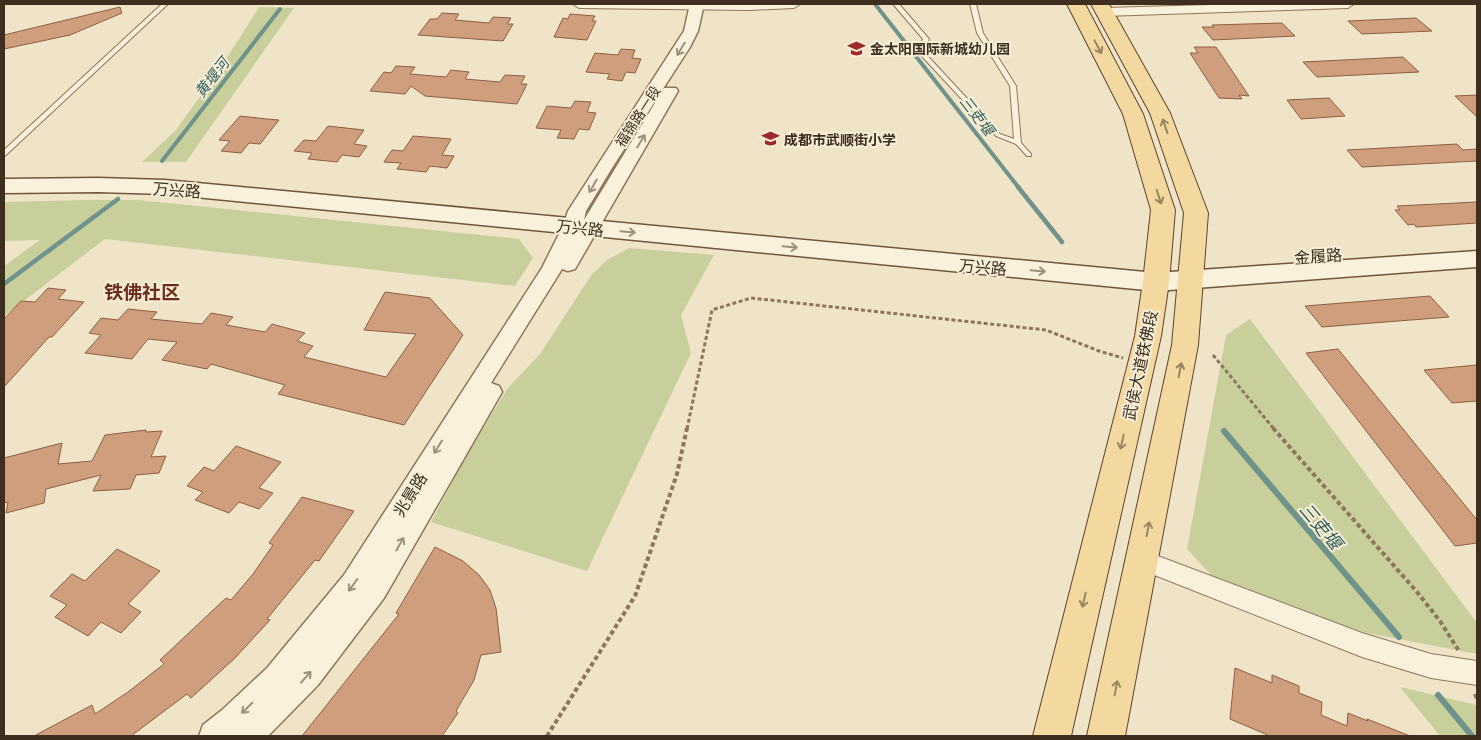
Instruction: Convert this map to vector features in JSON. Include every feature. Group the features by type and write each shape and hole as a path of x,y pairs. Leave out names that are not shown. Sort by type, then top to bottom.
{"main road":[{"name":"武侯大道铁佛段","path":"1052,736 1141,362 1157,273 1164,210 1133,114 1076,4"},
{"path":"1102,8 1160,113 1196,213 1184,345 1106,736"},
{"path":"4,175 70,172 162,175 584,220"},
{"name":"万兴路","path":"4,186 98,185 165,187 584,220 1157,273 1191,271"},
{"name":"金履路","path":"1191,271 1477,244"},
{"name":"金履路","path":"1191,271 1477,259"}],"street":[{"path":"579,4 749,6 794,4"},
{"name":"福锦路一段","path":"584,220 705,33 705,4"},
{"path":"1102,8 1348,4"},
{"name":"兆景路","path":"214,736 233,721 277,678 354,584 445,436 584,220"},
{"name":"兆景路","path":"247,736 308,675 374,588 444,469 584,220"},
{"path":"1142,560 1362,645 1432,666 1477,689"}],"lane":[{"path":"4,154 165,4"},
{"path":"896,4 926,39 920,51 998,136 1018,143 1029,155"},
{"path":"973,4 980,33 1013,86 1018,143"}],"path":[{"path":"547,736 635,596 677,474 712,310 751,298 1046,330 1099,351 1141,362"},
{"path":"1213,355 1259,413 1416,592 1452,637 1460,654"}],"green space":[{"path":"259,7 294,8 186,162 142,162 176,130 219,70"},
{"path":"138,200 519,239 533,258 515,286 105,239 4,316 4,266 40,240 4,241 4,202"},
{"path":"629,248 714,255 681,315 691,353 587,571 431,522 469,451 508,388 540,354 592,274 607,260"},
{"path":"1250,319 1477,623 1477,654 1367,633 1268,600 1214,578 1187,549 1226,335"},
{"path":"1400,687 1477,705 1477,736 1440,736"}],"building":[{"path":"120,7 122,13 70,35 4,49 4,35"},
{"path":"442,13 459,14 455,20 489,23 493,17 511,18 507,24 513,24 503,41 418,35 430,19 437,19"},
{"path":"570,14 595,16 592,21 596,21 587,40 554,37 563,18 568,19"},
{"path":"1416,18 1432,31 1362,34 1348,21"},
{"path":"1282,23 1295,36 1213,40 1202,27 1214,27 1212,25"},
{"path":"1194,47 1216,47 1249,96 1239,95 1242,99 1219,98 1190,53 1198,53"},
{"path":"621,49 635,50 632,58 641,59 635,73 626,72 622,81 607,79 610,74 586,72 595,53 618,55"},
{"path":"1403,57 1419,72 1317,77 1303,62"},
{"path":"396,66 415,67 410,74 446,77 451,70 469,72 465,79 500,82 505,75 525,76 521,84 527,84 517,104 425,96 411,86 405,94 370,91 384,72 391,73"},
{"path":"1477,95 1477,117 1455,96"},
{"path":"1329,98 1345,116 1301,119 1287,100"},
{"path":"575,101 591,102 587,112 596,113 589,130 579,129 574,139 557,138 561,130 536,128 547,106 571,108"},
{"path":"240,116 279,120 260,144 249,143 241,153 221,151 230,141 219,140"},
{"path":"328,126 364,130 354,144 367,146 359,157 342,155 337,162 308,159 312,153 294,151 304,140 316,141"},
{"path":"413,136 451,139 442,155 454,156 447,168 430,166 426,172 397,169 401,163 384,162 392,150 403,151"},
{"path":"1457,144 1463,150 1477,149 1477,161 1362,167 1347,150"},
{"path":"1477,202 1477,223 1416,227 1414,224 1408,225 1395,210 1400,210 1397,206"},
{"path":"48,288 66,290 58,299 84,302 4,387 4,319 21,301 35,302"},
{"path":"385,292 430,298 463,335 404,425 278,394 285,385 211,364 207,369 162,360 177,342 148,339 132,359 85,353 101,335 89,333 101,318 118,320 128,309 157,312 151,319 202,324 211,313 233,317 226,325 265,332 272,324 305,333 297,341 313,346 304,357 386,377 416,334 364,330"},
{"path":"1430,296 1449,317 1322,327 1305,306"},
{"path":"1338,349 1477,520 1477,543 1455,546 1306,353"},
{"path":"1477,365 1477,401 1452,403 1424,370"},
{"path":"146,430 146,432 162,431 151,457 166,456 159,473 136,475 130,489 93,491 101,475 46,489 44,503 6,513 8,502 4,503 4,458 62,443 58,464 92,461 105,435"},
{"path":"236,446 281,462 259,488 273,493 259,509 239,502 229,513 195,500 203,492 187,486 204,467 214,471"},
{"path":"302,497 354,511 319,561 315,560 267,619 270,620 234,659 191,698 187,694 131,736 34,736 92,705 95,714 128,692 164,664 160,660 226,598 231,600 253,574 273,545 269,543"},
{"path":"435,547 463,561 479,575 490,590 496,608 501,652 481,655 474,680 456,711 458,713 442,736 302,736 399,614 396,613"},
{"path":"117,549 160,571 128,604 141,612 121,633 101,622 88,636 55,617 67,605 50,596 72,574 85,581"},
{"path":"1235,668 1272,683 1272,675 1299,686 1299,693 1322,702 1321,715 1347,726 1348,713 1410,736 1270,736 1230,719"}],"waterway":[{"name":"三吏堰","path":"875,4 1019,188"},
{"name":"黄堰河","path":"162,161 280,9"},
{"name":"三吏堰","path":"1018,187 1062,242"},
{"name":"黄堰河","path":"4,284 118,199"},
{"name":"三吏堰","path":"1224,431 1399,637"},
{"name":"三吏堰","path":"1438,695 1472,736"}],"place":[{"name":"金太阳国际新城幼儿园","path":"856,48"},
{"name":"成都市武顺街小学","path":"770,139"}],"district":[{"name":"铁佛社区","path":"142,290"}]}
